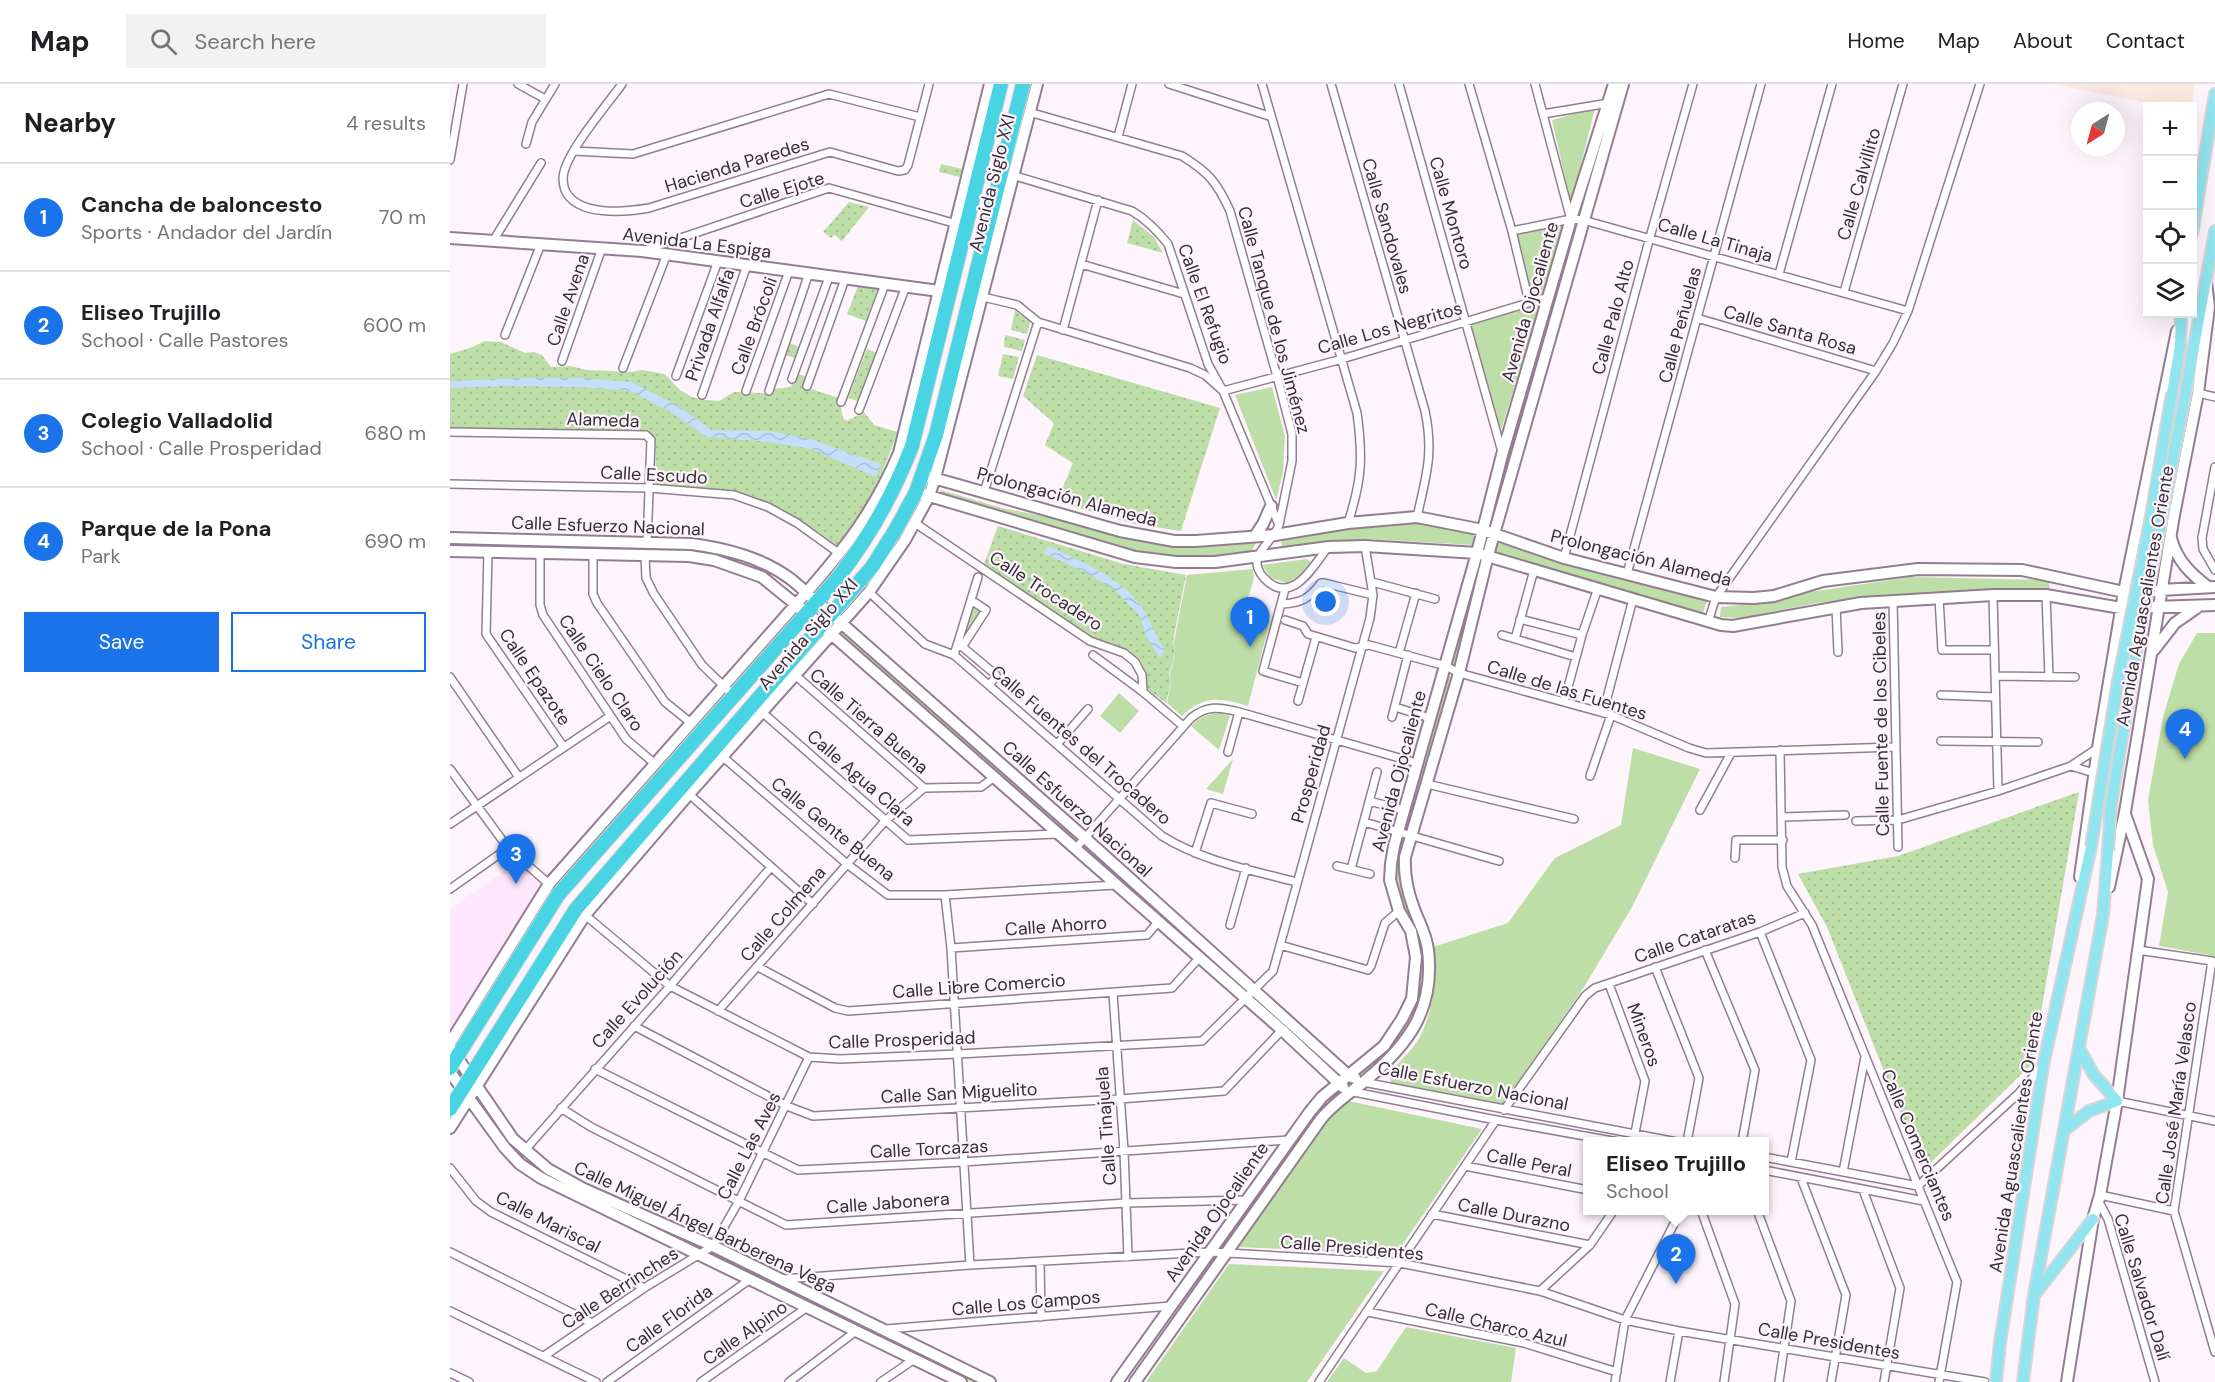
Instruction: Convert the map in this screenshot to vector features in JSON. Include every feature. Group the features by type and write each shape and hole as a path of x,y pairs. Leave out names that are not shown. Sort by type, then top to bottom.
{"highway":[{"name":"Avenida Siglo XXI","path":"451,1057 558,895 811,597 856,554 884,510 899,481 912,446 960,225 982,136 1001,84"},
{"name":"Avenida Siglo XXI","path":"450,1108 466,1094 582,902 872,567 922,494 929,477 936,435 998,207 1023,84"},
{"path":"910,410 912,446"},
{"path":"857,533 884,510"}],"main road":[{"path":"2197,210 2215,94"},
{"name":"Avenida Aguascalientes Oriente","path":"2023,1382 2034,1295 2103,915 2112,805 2135,658 2215,231"},
{"name":"Avenida Aguascalientes Oriente","path":"1996,1382 2043,1066 2091,847 2118,681 2149,528 2180,346 2181,318"},
{"path":"2065,1129 2089,1111 2117,1101 2094,1076 2080,1050"},
{"path":"2034,1295 2093,1219"}],"street":[{"path":"450,160 463,84"},
{"path":"518,84 544,99"},
{"path":"526,144 531,122 555,84"},
{"path":"574,151 622,84"},
{"path":"574,151 633,154 830,94 920,117 929,84"},
{"name":"Avenida Siglo XXI","path":"982,136 990,84"},
{"name":"Avenida Siglo XXI","path":"929,477 983,297 998,207 1012,175 1037,84"},
{"path":"1118,137 1132,84"},
{"path":"1169,84 1269,116"},
{"path":"1262,84 1269,116 1357,413 1362,447 1358,494 1348,523"},
{"name":"Calle Sandovales","path":"1330,84 1430,433 1430,457 1417,517"},
{"name":"Calle Montoro","path":"1399,84 1502,455"},
{"path":"1469,84 1512,231 1529,302"},
{"path":"1535,84 1571,219"},
{"name":"Avenida Ojocaliente","path":"1117,1382 1288,1140 1322,1097 1384,1046 1412,999 1416,957 1414,942 1411,931 1399,910 1390,880 1398,832 1446,666 1483,554 1494,534 1623,84"},
{"name":"Calle Palo Alto","path":"1564,558 1693,84"},
{"name":"Calle Peñuelas","path":"1627,574 1761,84"},
{"path":"1779,274 1832,84"},
{"name":"Calle Calvillito","path":"1844,292 1903,84"},
{"path":"1708,622 1716,597 1876,371 1893,343 1908,311 1980,84"},
{"name":"Avenida Ojocaliente","path":"1135,1382 1321,1119 1334,1103 1394,1056 1412,1033 1424,1006 1429,977 1428,949 1423,928 1413,909 1404,877 1405,857 1459,673 1483,554 1483,530 1502,455 1571,219 1608,103 1611,86"},
{"path":"1543,114 1608,103"},
{"name":"Calle Tanque de los Jiménez","path":"1029,112 1182,156 1203,169 1220,189 1230,211 1288,415 1293,448 1291,471 1277,530"},
{"name":"Hacienda Paredes","path":"574,151 562,182 566,193 578,205 630,211 650,208 830,152 898,171 905,170 920,117"},
{"path":"493,241 541,163"},
{"name":"Calle El Refugio","path":"1012,175 1132,211 1156,229 1168,244 1208,364 1223,391 1270,506 1277,530"},
{"name":"Calle Ejote","path":"642,251 829,188 960,225"},
{"path":"1063,330 1098,200"},
{"name":"Calle La Tinaja","path":"1512,231 1571,219 1583,220 1908,311"},
{"name":"Avenida Siglo XXI","path":"811,597 857,533 887,482 899,453 939,291 960,225"},
{"name":"Avenida La Espiga","path":"450,238 642,251 939,291"},
{"path":"505,335 541,244"},
{"name":"Calle Avena","path":"562,361 602,248"},
{"path":"623,368 667,254"},
{"path":"676,376 718,261"},
{"path":"1081,264 1184,294"},
{"name":"Privada Alfalfa","path":"702,395 747,265"},
{"name":"Calle Brócoli","path":"746,391 789,271"},
{"path":"769,391 809,273"},
{"path":"792,379 829,277"},
{"path":"807,386 845,279"},
{"name":"Avenida Aguascalientes Oriente","path":"2103,915 2124,812 2198,393 2209,307 2206,282"},
{"path":"842,402 885,284"},
{"path":"859,410 906,286"},
{"path":"983,297 1017,305 1038,322 1190,368 1205,375 1223,391"},
{"name":"Calle Los Negritos","path":"1223,391 1342,359 1548,297"},
{"name":"Calle Santa Rosa","path":"1697,318 1876,371"},
{"name":"Avenida Aguascalientes Oriente","path":"2076,908 2094,773 2121,608 2180,318"},
{"path":"984,492 1038,322"},
{"path":"2198,393 2215,397"},
{"name":"Alameda","path":"450,432 646,435 651,440 647,543"},
{"path":"2215,467 2202,537 2206,555 2215,570"},
{"name":"Prolongación Alameda","path":"929,477 1150,538 1196,542 1255,536 1277,530 1417,517 1483,530 1564,558 1716,597 1736,599 1774,596 1823,581 1918,569 2022,570 2124,592 2212,587"},
{"name":"Calle Escudo","path":"450,484 649,488 734,495 768,507 797,523 840,554"},
{"name":"Avenida Siglo XXI","path":"534,984 585,915 869,592 895,557 915,523 922,494"},
{"name":"Prolongación Alameda","path":"922,494 1135,557 1176,562 1215,562 1329,547 1365,546 1483,554 1708,622 1733,626 1836,607 1893,600 1993,595 2046,595 2121,608 2215,605"},
{"path":"1255,536 1263,525 1270,506"},
{"name":"Calle Trocadero","path":"915,523 1090,641 1124,653 1135,662 1142,675 1143,692"},
{"path":"1277,530 1258,557 1260,574 1272,585 1285,589 1295,586 1304,579 1329,547"},
{"path":"2171,537 2183,564 2193,575 2212,587"},
{"name":"Calle Esfuerzo Nacional","path":"450,538 692,544 721,548 746,556 776,570 831,614 1085,838 1349,1076 1363,1082 1654,1137"},
{"name":"Prosperidad","path":"1244,997 1273,971 1370,618 1373,595 1365,546"},
{"name":"Calle Esfuerzo Nacional","path":"450,551 689,555 741,568 762,577 821,625 1282,1030 1338,1084 1349,1091 1590,1137"},
{"name":"Calle Epazote","path":"488,552 486,634 563,746"},
{"name":"Calle Cielo Claro","path":"540,553 540,605 543,615 609,717 626,739 655,764"},
{"path":"594,555 593,594 597,603 665,702 691,723"},
{"path":"645,556 645,578 654,594 702,665 729,691"},
{"path":"1515,639 1534,570"},
{"path":"2128,574 2134,582 2144,588 2163,588"},
{"path":"960,645 978,577"},
{"path":"1372,582 1435,599"},
{"path":"1282,604 1305,600 1321,583 1373,595"},
{"path":"1564,702 1582,635 1598,588"},
{"path":"1285,589 1263,671 1304,683"},
{"name":"Calle Fuentes del Trocadero","path":"869,592 925,644 954,655 1058,743 1162,836 1195,853 1296,882"},
{"path":"1398,653 1416,593"},
{"path":"1993,595 1998,791"},
{"path":"2046,595 2049,677"},
{"path":"1939,598 1942,650 1994,650"},
{"path":"1590,776 1607,714 1633,599"},
{"path":"954,655 986,610 971,600"},
{"name":"Calle Fuente de los Cibeles","path":"1893,600 1894,747 1898,847"},
{"path":"2115,642 2122,637 2134,634 2152,652 2175,623 2200,606"},
{"path":"1836,607 1838,652"},
{"path":"1520,619 1582,635"},
{"name":"Calle de las Fuentes","path":"1285,620 1303,626 1308,634 1317,637 1355,648 1369,645 1408,655 1446,666 1459,673 1607,714 1706,753 1894,747"},
{"path":"1502,635 1576,657"},
{"path":"1298,701 1317,637"},
{"path":"960,645 996,675 990,685"},
{"path":"1093,654 1184,726"},
{"path":"1392,717 1408,655"},
{"name":"Calle Tierra Buena","path":"795,675 924,788 981,786 993,778"},
{"path":"1995,676 2075,677"},
{"path":"450,677 518,776"},
{"name":"Avenida Siglo XXI","path":"451,1057 549,884 691,723 729,691"},
{"path":"1941,695 1995,697"},
{"path":"1075,849 1184,726 1200,711 1213,706 1417,763"},
{"path":"1395,707 1430,718"},
{"path":"1058,743 1088,709"},
{"path":"1228,752 1239,712"},
{"name":"Calle Agua Clara","path":"763,713 908,840 1057,834"},
{"path":"450,824 518,776 609,717"},
{"path":"1941,741 2038,742"},
{"path":"1856,821 1898,820 1998,791 2071,766 2098,748"},
{"name":"Calle Comerciantes","path":"1780,750 1783,817 1782,867 1787,886 1812,925 1957,1282 1940,1378"},
{"path":"1701,810 1731,753"},
{"name":"Calle Gente Buena","path":"723,757 847,864 888,895 945,895 1116,885"},
{"path":"2071,766 2094,773"},
{"path":"450,769 508,848 549,884"},
{"path":"1351,869 1377,772"},
{"path":"1427,784 1574,819"},
{"name":"Calle Colmena","path":"718,1011 885,821 924,788"},
{"path":"689,794 813,904"},
{"path":"1369,801 1404,810"},
{"path":"1195,853 1211,803 1252,814"},
{"path":"2067,1382 2093,1219 2117,1101 2148,879 2124,812"},
{"path":"1783,817 1845,815"},
{"path":"1364,822 1499,861"},
{"path":"1735,858 1736,840 1783,840"},
{"path":"450,890 508,848"},
{"path":"1337,866 1370,874"},
{"name":"Calle Evolución","path":"525,1150 670,986 771,867"},
{"path":"1230,925 1246,868"},
{"path":"945,895 951,948 970,1265"},
{"path":"1280,945 1368,970 1385,922 1399,910"},
{"name":"Calle Cataratas","path":"1504,1110 1585,996 1595,988 1760,932 1805,913"},
{"name":"Calle Prosperidad","path":"585,915 670,986 809,1057 840,1059 1202,1041 1244,997"},
{"name":"Calle Ahorro","path":"951,948 1147,935 1158,922"},
{"path":"1760,932 1811,1060 1791,1162"},
{"path":"1705,950 1755,1070 1743,1137"},
{"name":"Calle José María Velasco","path":"2138,950 2212,961 2174,1211 2215,1352"},
{"name":"Calle Libre Comercio","path":"758,967 835,1008 848,1011 1172,988 1199,958"},
{"path":"1655,967 1699,1078 1688,1137"},
{"name":"Mineros","path":"1609,984 1645,1081 1635,1133"},
{"name":"Calle Tinajuela","path":"1113,993 1124,1151 1128,1257"},
{"name":"Calle San Miguelito","path":"634,1026 787,1106 813,1116 1224,1091 1282,1030"},
{"path":"1843,1172 1865,1056"},
{"name":"Calle Miguel Ángel Barberena Vega","path":"451,1057 474,1080 513,1139 548,1169 584,1189 713,1246 990,1382"},
{"name":"Calle Miguel Ángel Barberena Vega","path":"451,1057 466,1094 505,1148 520,1164 541,1178 961,1382"},
{"name":"Calle Las Aves","path":"713,1246 739,1202 809,1057"},
{"path":"1769,1158 1918,1186 2018,1094 2043,1066"},
{"name":"Calle Torcazas","path":"595,1069 798,1170 963,1162 1288,1140"},
{"name":"Avenida Siglo XXI","path":"450,1128 466,1094"},
{"path":"2117,1101 2215,1121"},
{"name":"Calle Jabonera","path":"561,1108 591,1127 786,1225 1126,1203 1246,1200"},
{"path":"1319,1382 1496,1120"},
{"name":"Calle Peral","path":"1465,1166 1583,1189"},
{"name":"Calle Mariscal","path":"450,1168 476,1201 491,1212 644,1288"},
{"path":"1769,1171 1924,1201"},
{"path":"1801,1178 1846,1294 1831,1382"},
{"path":"1863,1190 1900,1288 1884,1382"},
{"path":"2099,1198 2174,1211"},
{"name":"Calle Salvador Dalí","path":"2099,1198 2108,1219 2155,1382"},
{"name":"Calle Durazno","path":"1432,1214 1590,1245"},
{"path":"1540,1291 1590,1245 1611,1215"},
{"path":"1615,1382 1625,1320 1678,1215"},
{"path":"1703,1215 1735,1304 1724,1382"},
{"path":"1759,1215 1791,1301 1779,1382"},
{"name":"Calle Berrinches","path":"544,1356 644,1288 713,1246"},
{"path":"450,1252 592,1323"},
{"name":"Calle Presidentes","path":"778,1279 970,1265 1210,1252 1400,1263 1540,1291 1625,1320 1678,1331 1887,1366 1940,1378 1985,1382"},
{"path":"1040,1262 1041,1317"},
{"name":"Calle Florida","path":"608,1382 749,1280"},
{"name":"Calle Los Campos","path":"883,1330 1171,1306"},
{"name":"Calle Alpino","path":"701,1382 806,1308"},
{"path":"450,1311 596,1382"},
{"name":"Calle Charco Azul","path":"1368,1311 1524,1343 1617,1372"},
{"path":"789,1382 856,1331"},
{"path":"1670,1382 1678,1331"},
{"path":"881,1382 913,1360"},
{"path":"450,1373 469,1382"}],"shaded area":[{"path":"2053,84 2195,84 2193,102 2143,102"},
{"path":"516,863 542,885 450,1030 450,909"}],"green space":[{"path":"1595,108 1571,204 1552,120"},
{"path":"941,164 962,169 960,177 939,172"},
{"path":"849,202 869,207 842,241 834,235 831,238 823,232"},
{"path":"1133,220 1154,237 1163,253 1127,243"},
{"path":"1573,223 1578,225 1492,528 1487,526"},
{"path":"1565,224 1545,294 1533,297 1517,235"},
{"path":"858,286 878,288 866,321 847,314"},
{"path":"1541,304 1499,436 1470,321"},
{"path":"1015,310 1030,322 1027,334 1011,330"},
{"path":"1005,335 1025,340 1022,351 1004,347"},
{"path":"485,341 501,342 525,353 534,352 542,355 551,367 570,366 587,370 631,372 642,370 665,374 680,390 692,397 705,400 719,401 734,392 766,393 773,389 791,387 795,374 808,377 808,388 839,398 843,418 847,421 864,412 874,425 897,432 872,492 839,547 774,505 746,494 673,488 657,484 655,481 656,440 646,431 450,428 450,354"},
{"path":"789,343 802,348 798,359 785,355"},
{"path":"867,349 876,353 857,401 848,398"},
{"path":"1003,354 1019,357 1013,379 998,376"},
{"path":"1037,355 1220,408 1181,531 1135,524 1057,502 1073,463 1045,445 1054,423 1023,396"},
{"path":"1272,387 1285,436 1283,473 1276,500 1235,395"},
{"path":"941,490 1002,508 1062,520 1150,543 1181,547 1219,546 1257,541 1251,552 1180,557 1151,554 940,493"},
{"path":"1416,522 1475,534 1472,545 1370,539 1287,548 1281,543 1286,536"},
{"path":"998,526 1124,564 1186,575 1173,641 1175,654 1169,674 1171,681 1166,703 1147,689 1147,675 1141,662 1128,651 1093,638 984,564"},
{"path":"1499,543 1707,601 1703,613 1494,552"},
{"path":"1307,559 1311,562 1299,576 1287,583 1271,578 1262,565"},
{"path":"1480,559 1483,561 1455,666 1450,665"},
{"path":"1253,569 1254,578 1244,613 1270,621 1248,706 1221,700 1206,701 1182,716 1167,703 1170,674 1175,655 1174,642 1187,575"},
{"path":"1911,577 2049,580 2050,593 1950,592 1896,595 1817,603 1740,618 1720,617 1721,607 1758,603 1810,592"},
{"path":"972,605 981,611 964,637"},
{"path":"843,630 1080,837 1074,844 838,637"},
{"path":"2197,633 2215,633 2215,961 2209,955 2159,946 2168,892 2153,845 2148,800 2163,717 2179,664"},
{"path":"1447,676 1452,678 1407,831 1403,830"},
{"path":"1119,693 1139,711 1120,733 1100,716"},
{"path":"1220,713 1230,716 1219,750 1191,726 1204,716"},
{"path":"1633,748 1700,769 1632,907 1584,987 1504,1104 1392,1083 1390,1074 1417,1042 1427,1020 1434,984 1433,947 1508,923 1555,858 1621,825"},
{"path":"1233,759 1223,794 1206,789"},
{"path":"2079,792 2032,1064 1923,1170 1827,927 1798,874 1898,856"},
{"path":"1401,840 1405,841 1399,876 1416,925 1411,926 1394,876"},
{"path":"1086,843 1249,988 1244,994 1080,850"},
{"path":"1421,931 1423,964 1421,994 1417,1009 1404,1036 1393,1050 1364,1075 1359,1072 1385,1050 1407,1020 1415,933"},
{"path":"1348,1101 1482,1129 1396,1254 1239,1247 1325,1120"},
{"path":"715,1252 983,1382 971,1382 709,1254"},
{"path":"1229,1264 1384,1271 1307,1382 1146,1382"},
{"path":"1406,1327 1516,1348 1511,1382 1327,1382 1344,1358 1366,1373 1377,1371"}],"water":[{"path":"580,378 632,382 676,405 712,430 769,431 810,439 881,464 876,477 811,449 769,442 707,437 672,413 631,391 580,387 450,388 452,381"},
{"path":"1048,546 1098,570 1131,594 1140,604 1165,650 1160,658 1146,636 1140,616 1115,590 1087,573 1043,553"}],"place":[{"name":"Cancha de baloncesto","path":"1250,647"},
{"name":"Parque de la Pona","path":"2185,759"},
{"name":"Colegio Valladolid","path":"516,884"},
{"name":"Eliseo Trujillo","path":"1676,1284"}]}
